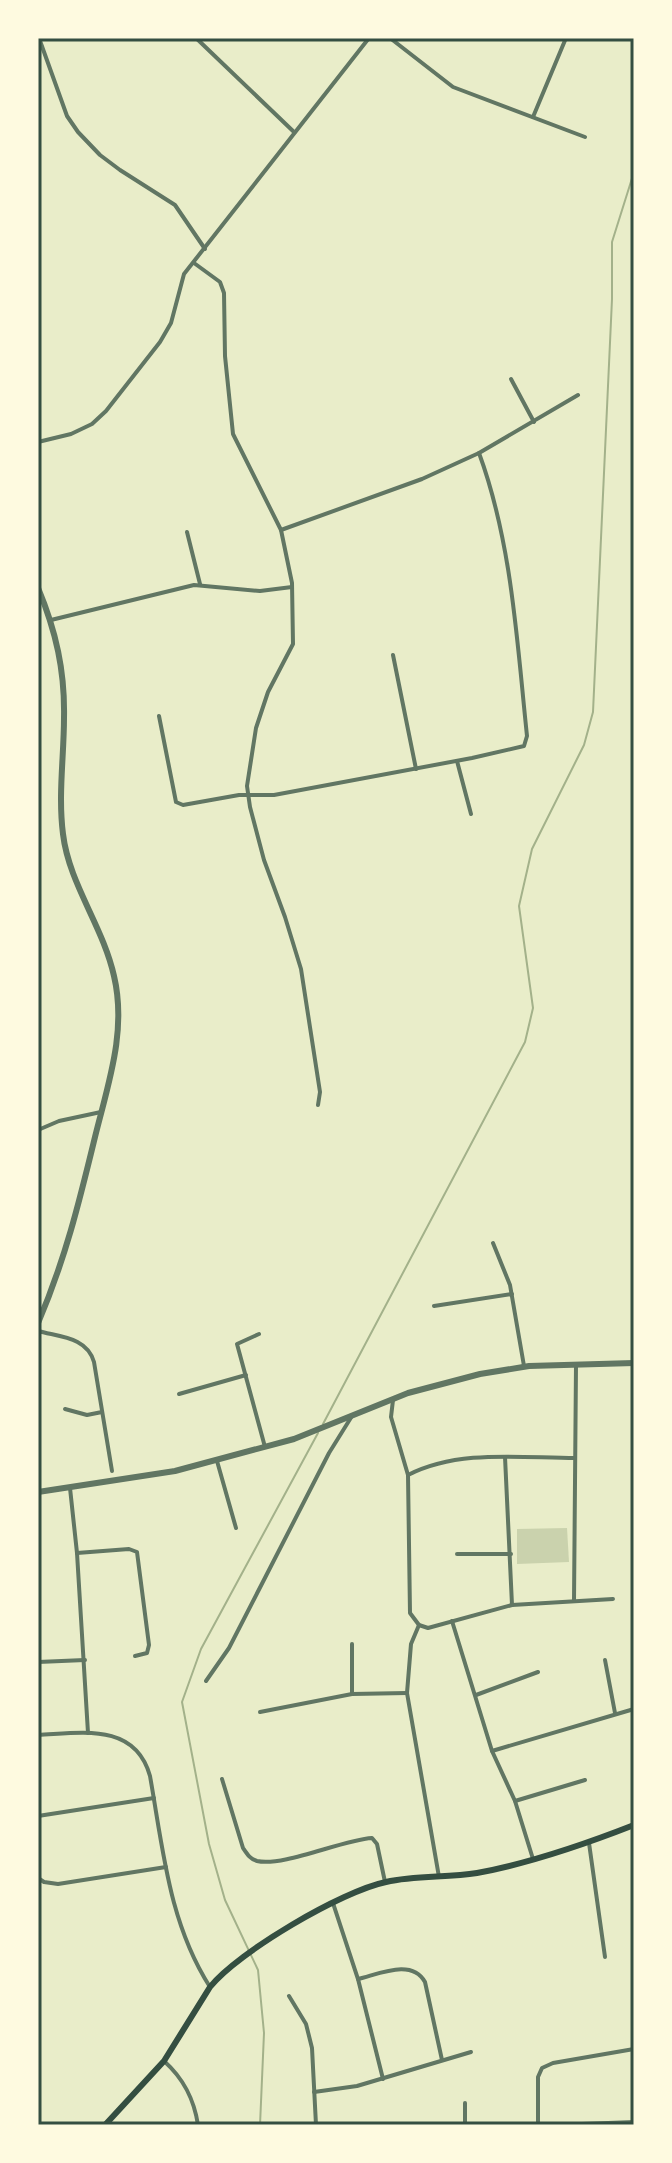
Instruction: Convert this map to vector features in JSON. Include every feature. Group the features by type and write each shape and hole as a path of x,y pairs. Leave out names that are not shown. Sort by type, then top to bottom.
{"main road":[{"path":"105,2125 164,2061 210,1987 232,1965 333,1903 385,1882 474,1874 533,1859 589,1843 634,1825"}],"street":[{"path":"39,38 67,116 78,132 110,163 175,205 205,249"},
{"path":"196,38 294,132"},
{"path":"38,442 71,434 92,424 106,411 160,342 171,323 184,274 369,38"},
{"path":"390,38 453,87 585,137"},
{"path":"533,118 566,38"},
{"path":"194,263 220,282 224,293 225,356 233,434 281,530 292,587 293,644 268,692 256,728 248,794 264,860 301,969 320,1092 318,1105"},
{"path":"511,379 534,422"},
{"path":"281,530 422,479 479,453 578,395"},
{"path":"159,716 178,804 248,794 274,795 520,748 527,742 527,736 515,616 497,509 479,453"},
{"path":"187,532 200,585"},
{"path":"51,620 200,585 260,591 292,587"},
{"path":"38,588 58,646 63,681 61,809 65,850 107,949 121,1009 118,1043 61,1269 38,1323"},
{"path":"393,655 416,769"},
{"path":"457,761 471,814"},
{"path":"38,1130 59,1121 101,1112"},
{"path":"493,1243 512,1294 524,1366"},
{"path":"434,1306 512,1294"},
{"path":"38,1331 79,1342 89,1349 94,1362 112,1471"},
{"path":"259,1334 237,1344 265,1447"},
{"path":"573,1601 576,1363"},
{"path":"38,1492 175,1471 265,1447 294,1439 433,1385 524,1366 634,1363"},
{"path":"179,1394 246,1375"},
{"path":"393,1400 391,1417 408,1475 410,1613 419,1625 428,1628 512,1605 613,1599"},
{"path":"65,1409 87,1415 102,1412"},
{"path":"206,1681 229,1648 349,1418"},
{"path":"408,1475 446,1461 505,1457 575,1458"},
{"path":"505,1457 512,1605"},
{"path":"217,1460 236,1528"},
{"path":"70,1488 88,1733"},
{"path":"77,1553 129,1549 137,1552 149,1650 135,1656"},
{"path":"457,1554 511,1554"},
{"path":"452,1621 492,1751 515,1801 533,1859"},
{"path":"419,1625 411,1644 407,1693 439,1877"},
{"path":"352,1644 352,1694"},
{"path":"38,1662 85,1660"},
{"path":"605,1660 615,1713"},
{"path":"476,1695 538,1672"},
{"path":"260,1712 352,1694 407,1693"},
{"path":"492,1751 634,1709"},
{"path":"38,1735 88,1733 119,1738 133,1747 145,1762 178,1924 190,1953 210,1987"},
{"path":"222,1779 243,1848 250,1858 262,1861 287,1858 372,1838 377,1844 385,1882"},
{"path":"515,1801 585,1780"},
{"path":"38,1816 154,1798"},
{"path":"589,1843 605,1957"},
{"path":"38,1878 58,1884 166,1867"},
{"path":"333,1903 358,1979 383,2079"},
{"path":"358,1979 407,1968 420,1974 425,1982 442,2060"},
{"path":"289,1996 306,2024 312,2048 316,2125"},
{"path":"538,2125 538,2077 542,2068 553,2063 634,2049"},
{"path":"314,2092 343,2089 383,2079 471,2052"},
{"path":"164,2061 179,2075 193,2101 198,2125"},
{"path":"465,2103 465,2125"},
{"path":"556,2125 634,2122"}],"green space":[{"path":"567,1528 569,1562 517,1564 517,1529"}],"waterway":[{"path":"323,1424 525,1042 533,1008 519,906 532,849 584,745 593,712 612,242 634,172"},
{"path":"260,2125 264,2033 258,1970 225,1900 209,1844 182,1702 201,1649 318,1433"}]}
